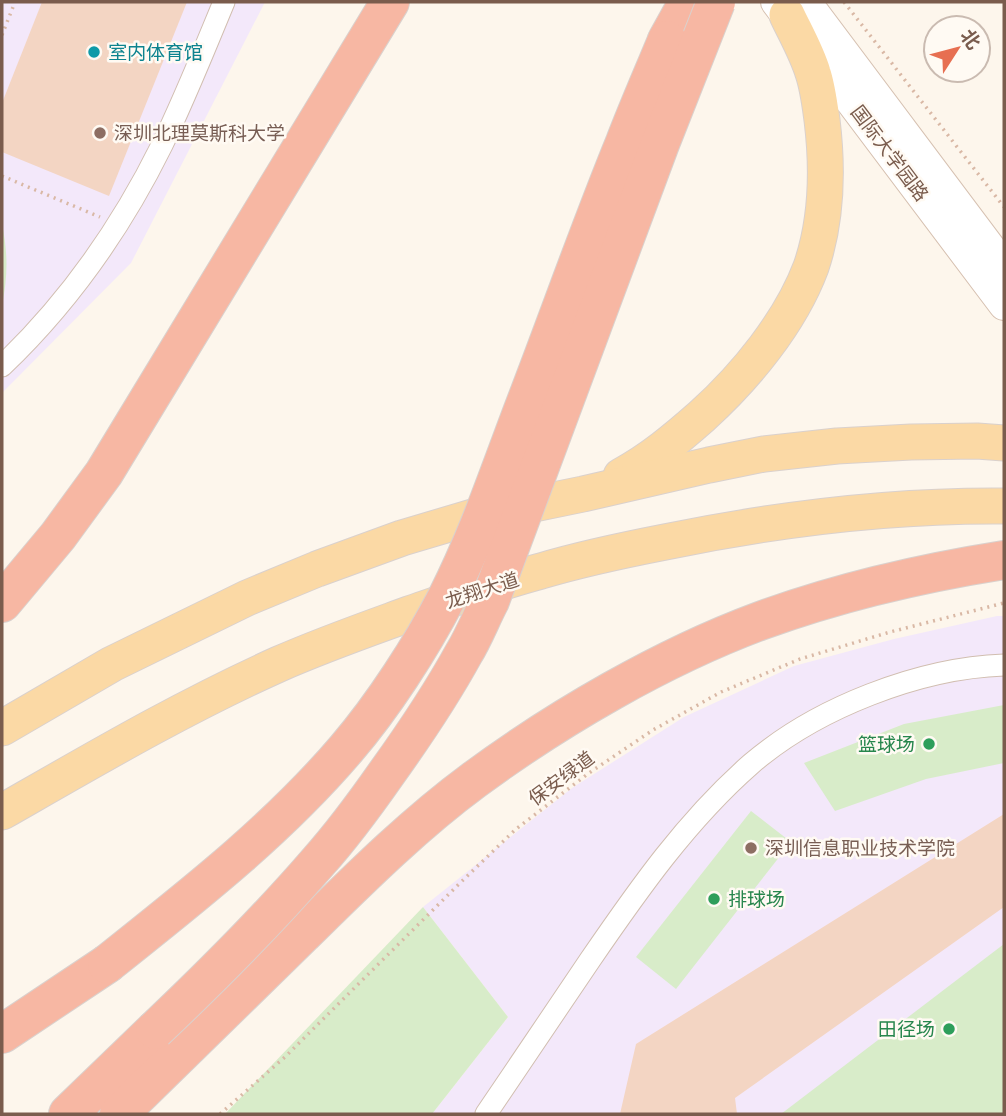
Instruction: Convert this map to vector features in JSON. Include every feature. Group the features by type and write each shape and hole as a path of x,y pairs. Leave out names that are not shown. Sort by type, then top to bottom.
{"highway":[{"path":"3,602 58,536 104,473 390,2"},
{"path":"2,1034 107,964 252,845 346,749 418,648 447,597 467,554 625,142 667,40 688,2"},
{"path":"68,1114 197,990 320,861 362,808 436,703 466,651 489,601 716,2"},
{"path":"119,1114 364,874 421,822 474,780 547,731 614,690 690,652 760,622 883,584 1004,560"}],"main road":[{"path":"583,494 631,471 659,452 721,398 776,332 810,268 819,238 824,206 824,137 814,74 804,48 802,8"},
{"path":"2,728 112,664 247,598 402,538 476,516 764,454 911,442 1004,443"},
{"name":"龙翔大道","path":"2,812 187,709 281,664 365,630 541,571 716,531 795,519 919,508 1004,506"}],"street":[{"path":"2,366 67,293 118,224 162,145 224,2"},
{"name":"国际大学园路","path":"802,8 1004,266"},
{"name":"国际大学园路","path":"802,8 1004,305"},
{"path":"486,1114 629,903 681,836 752,763 794,732 842,706 888,688 937,674 1004,665"}],"path":[{"path":"2,35 15,2"},
{"path":"844,2 1004,207"},
{"path":"2,176 118,224"},
{"name":"保安绿道","path":"220,1114 285,1057 516,829 589,773 653,730 721,692 800,659 890,632 1004,603"}],"shaded area":[{"name":"深圳北理莫斯科大学","path":"2,2 265,2 131,263 2,393"},
{"name":"深圳信息职业技术学院","path":"1004,616 1004,1114 432,1114 508,1017 423,907 572,788 684,717 794,666 894,639"}],"green space":[{"path":"2,224 6,264 2,305"},
{"name":"篮球场","path":"1004,705 1004,763 926,779 835,811 804,763 904,724"},
{"name":"排球场","path":"751,811 791,842 676,989 636,957"},
{"path":"423,907 508,1017 432,1114 225,1114"},
{"name":"田径场","path":"1004,944 1004,1114 781,1114"}],"building":[{"name":"室内体育馆","path":"42,2 187,2 109,196 2,152 2,103"},
{"path":"1004,814 1004,907 735,1098 737,1114 620,1114 636,1044"}],"place":[{"name":"室内体育馆","path":"94,52"},
{"name":"深圳北理莫斯科大学","path":"100,133"},
{"name":"篮球场","path":"929,744"},
{"name":"深圳信息职业技术学院","path":"751,848"},
{"name":"排球场","path":"714,899"},
{"name":"田径场","path":"949,1029"}]}
